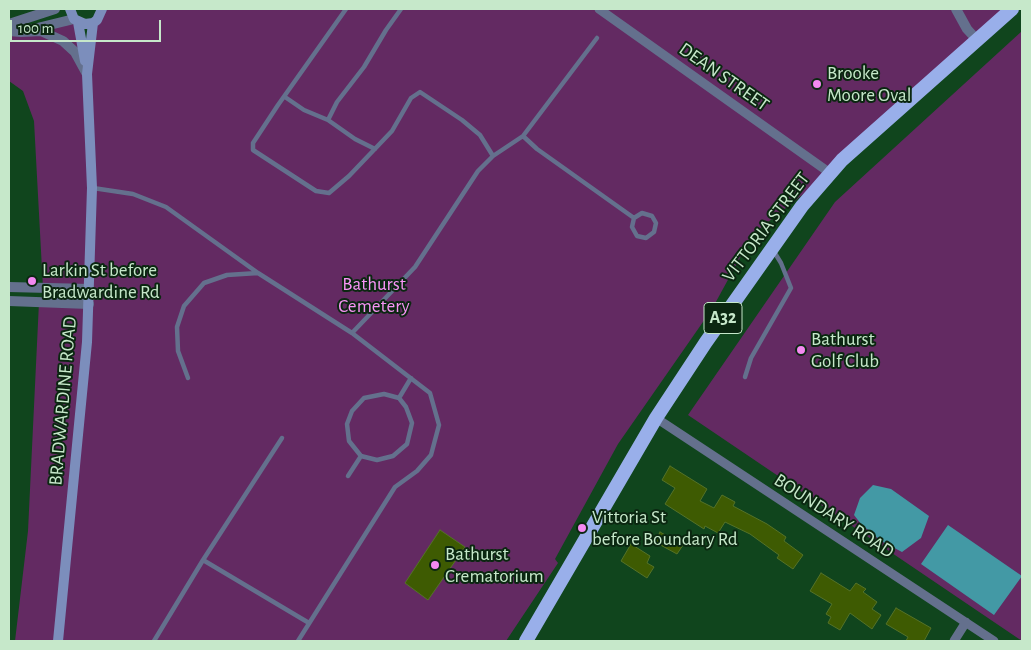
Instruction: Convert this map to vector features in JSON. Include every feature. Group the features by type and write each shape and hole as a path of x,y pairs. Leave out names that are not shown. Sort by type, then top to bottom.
{"highway":[{"name":"VITTORIA STREET","path":"526,641 656,418 771,247 802,206 842,160 1012,9"}],"main road":[{"path":"74,16 85,24 97,20 103,9"},
{"name":"BRADWARDINE ROAD","path":"74,16 87,74"},
{"name":"BRADWARDINE ROAD","path":"58,641 87,342 92,188 87,74 93,22"}],"street":[{"path":"9,24 55,9"},
{"name":"DEAN STREET","path":"598,9 830,172"},
{"path":"956,9 967,29 977,40"},
{"path":"21,32 74,16"},
{"path":"9,31 41,32 63,41 75,52 87,74"},
{"path":"9,287 89,289"},
{"path":"9,301 89,304"},
{"name":"BOUNDARY ROAD","path":"656,418 994,641"},
{"path":"954,641 966,622"}],"lane":[{"path":"346,9 278,105 253,143 253,150 316,191 329,194 350,176 392,131 411,98 420,92 462,120 480,135 493,156"},
{"path":"328,120 337,102 364,67 401,9"},
{"path":"352,333 415,267 478,171 493,156 523,136 597,38"},
{"path":"285,97 304,110 328,120 355,139 375,149"},
{"path":"523,136 537,149 634,218"},
{"path":"92,188 133,194 166,207 258,273 352,333 430,393 439,425 431,455 416,471 395,487 298,641"},
{"path":"642,213 652,216 656,223 654,232 646,238 637,236 632,227 634,218 642,213"},
{"path":"745,377 751,358 791,288 781,263 771,247"},
{"path":"188,378 178,351 177,327 184,306 204,283 227,275 258,273"},
{"path":"398,398 411,378"},
{"path":"384,394 398,398 406,407 412,423 407,444 394,456 377,460 361,456 349,441 347,424 352,411 364,398 384,394"},
{"path":"154,641 203,560 282,438"},
{"path":"348,476 361,456"},
{"path":"203,560 309,623"}],"green space":[{"name":"Bathurst Cemetery","path":"106,9 1012,9 830,173 753,234 712,309 618,444 555,559 558,563 506,641 15,641 28,531 39,302 88,304 89,289 43,288 34,121 23,91 9,81 9,36 74,19 87,71 90,37"},
{"name":"Bathurst Golf Club","path":"1022,31 1022,641 688,415 835,202"}],"water":[{"path":"873,485 891,489 929,516 921,538 902,552 881,541 861,524 854,515 860,498"},
{"path":"948,525 1022,576 994,615 921,564"}],"building":[{"path":"670,466 707,489 700,501 714,508 722,495 735,502 733,506 767,524 786,537 784,541 803,555 793,569 777,558 779,555 750,534 725,522 718,533 705,526 704,529 665,504 675,488 662,480"},
{"name":"Bathurst Crematorium","path":"440,530 465,547 428,600 405,583"},
{"path":"660,532 683,545 677,554 655,542"},
{"path":"631,544 650,556 647,563 654,567 647,578 621,561"},
{"path":"821,573 850,591 856,583 866,589 863,592 877,602 872,609 881,615 872,629 850,613 840,630 828,623 831,617 826,614 832,604 810,591"},
{"path":"896,608 931,628 924,641 906,641 908,637 886,624"}],"place":[{"name":"Brooke Moore Oval","path":"817,84"},
{"name":"Larkin St before Bradwardine Rd","path":"32,281"},
{"name":"Bathurst Golf Club","path":"801,350"},
{"name":"Vittoria St before Boundary Rd","path":"582,528"},
{"name":"Bathurst Crematorium","path":"435,565"}]}
